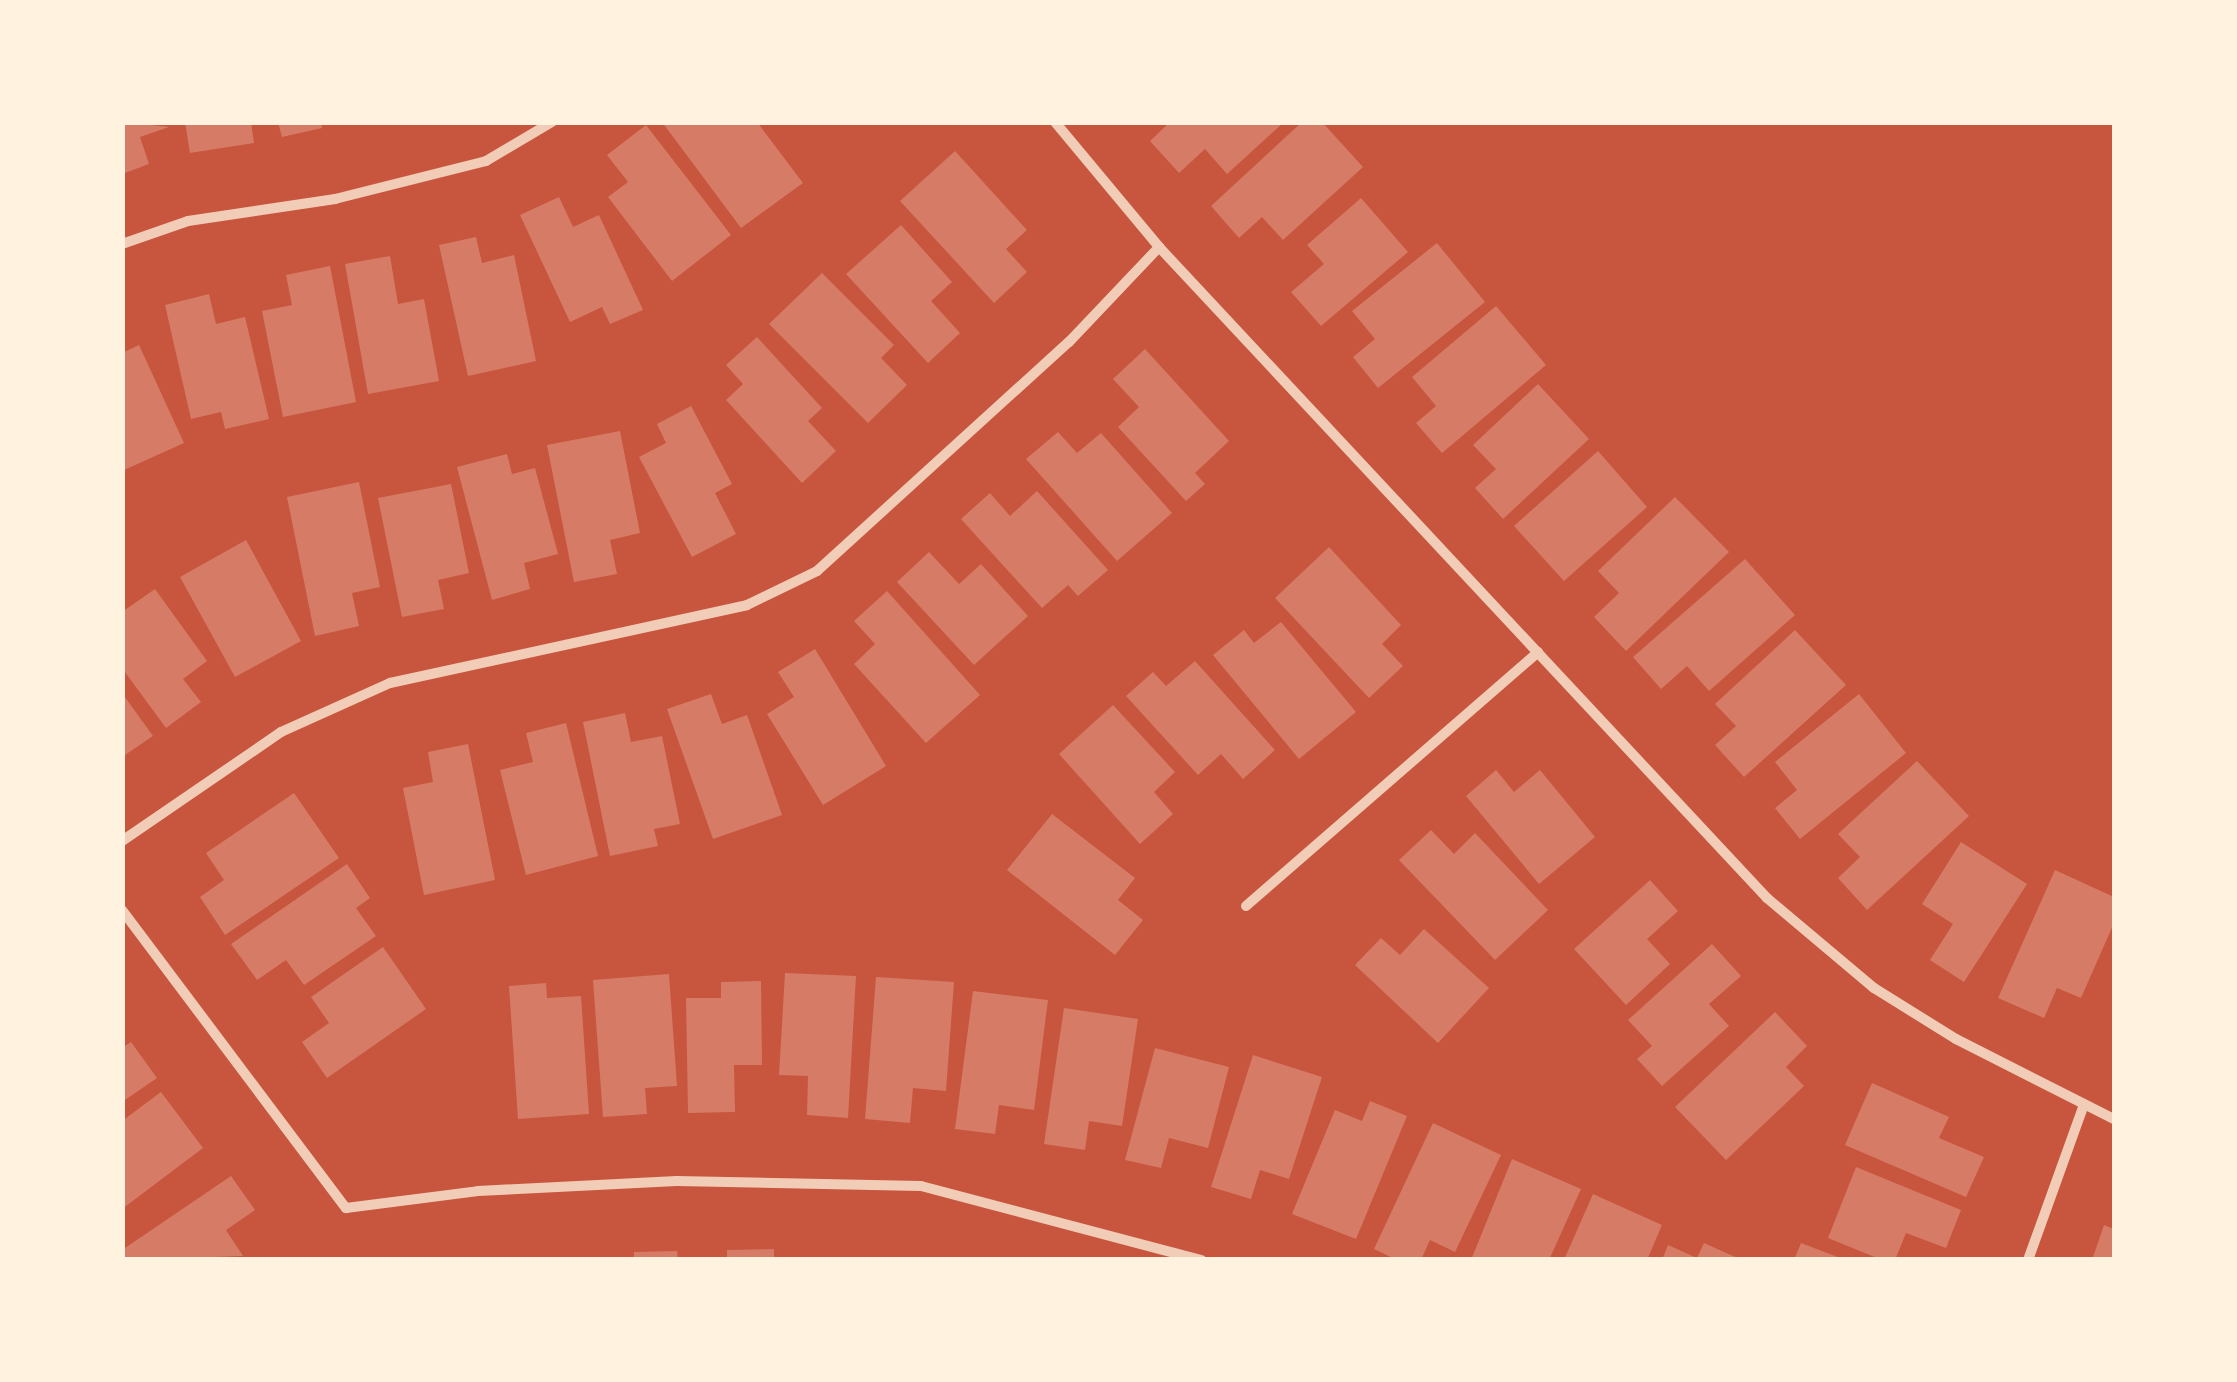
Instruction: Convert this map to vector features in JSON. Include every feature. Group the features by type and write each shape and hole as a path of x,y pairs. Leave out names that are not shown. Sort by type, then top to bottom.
{"street":[{"path":"122,244 188,221 334,199 486,161 552,122"},
{"path":"1054,122 1159,248 1767,898 1861,977 1956,1039 2114,1120"},
{"path":"122,841 281,732 390,683 747,605 817,572 1069,342 1159,248"},
{"path":"1246,906 1538,652"},
{"path":"122,910 346,1208 478,1191 657,1182 921,1186 1201,1260"},
{"path":"2028,1260 2083,1107"}],"building":[{"path":"122,122 169,127 140,137 149,164 122,174"},
{"path":"185,122 251,122 254,143 190,153"},
{"path":"278,122 321,122 322,128 282,137"},
{"path":"662,122 757,122 803,183 741,228"},
{"path":"1170,122 1284,122 1227,174 1205,149 1179,173 1150,141"},
{"path":"1302,122 1322,122 1363,167 1283,240 1262,217 1239,238 1211,206"},
{"path":"646,125 731,235 672,281 608,197 628,182 607,155"},
{"path":"955,151 1027,230 1006,249 1027,272 994,303 900,201"},
{"path":"559,197 573,227 599,215 643,310 610,324 602,307 570,322 520,215"},
{"path":"1361,198 1408,252 1321,326 1291,292 1324,264 1307,245"},
{"path":"901,225 952,282 931,301 960,333 928,363 846,274"},
{"path":"476,237 482,263 514,255 536,361 468,376 439,245"},
{"path":"1437,243 1485,302 1378,388 1353,357 1375,339 1352,311"},
{"path":"390,256 398,304 424,299 439,381 368,394 345,264"},
{"path":"330,266 356,402 283,417 262,311 292,305 286,275"},
{"path":"822,273 894,345 881,358 907,385 868,423 769,324"},
{"path":"209,294 216,324 245,317 269,419 225,429 221,412 191,419 165,305"},
{"path":"1496,306 1546,365 1442,453 1416,423 1436,406 1412,377"},
{"path":"757,337 822,408 808,421 836,451 802,483 726,400 743,384 726,365"},
{"path":"139,345 184,443 122,471 122,353"},
{"path":"1145,349 1229,441 1195,473 1205,484 1186,501 1118,427 1139,407 1113,379"},
{"path":"1538,384 1589,439 1503,519 1475,488 1496,469 1473,445"},
{"path":"691,406 732,484 715,493 736,534 692,557 639,457 666,443 657,424"},
{"path":"620,431 640,533 610,540 617,574 574,582 547,445"},
{"path":"1058,432 1077,453 1101,433 1172,513 1117,561 1026,459"},
{"path":"1598,451 1647,507 1564,581 1514,526"},
{"path":"507,454 512,474 535,468 558,554 524,563 530,589 492,600 457,467"},
{"path":"359,482 380,587 352,593 359,626 315,636 287,497"},
{"path":"451,484 469,573 438,580 444,609 402,617 378,498"},
{"path":"1037,491 1108,570 1078,596 1068,585 1042,608 961,519 990,493 1010,516"},
{"path":"1675,497 1729,552 1626,651 1594,617 1619,593 1598,571"},
{"path":"246,540 301,641 235,677 180,577"},
{"path":"1329,547 1401,625 1382,644 1403,666 1369,698 1275,598"},
{"path":"929,552 959,584 981,564 1028,616 974,665 897,582"},
{"path":"1745,559 1795,615 1709,691 1687,666 1661,689 1633,657"},
{"path":"155,589 207,661 183,679 201,702 166,728 122,668 122,612"},
{"path":"887,591 980,695 926,743 854,664 875,644 854,621"},
{"path":"1281,622 1356,712 1299,759 1213,655 1244,630 1254,643"},
{"path":"1795,630 1846,685 1744,777 1715,745 1736,726 1715,704"},
{"path":"815,649 886,766 823,805 767,714 794,697 778,672"},
{"path":"1195,661 1275,750 1243,779 1221,754 1198,775 1126,696 1153,672 1166,686"},
{"path":"122,693 153,736 122,757"},
{"path":"711,694 722,724 747,715 782,815 713,839 667,709"},
{"path":"1859,694 1906,753 1800,839 1775,808 1797,790 1775,762"},
{"path":"1113,705 1175,772 1154,792 1173,814 1140,844 1059,754"},
{"path":"625,713 631,742 662,736 680,824 654,829 658,846 610,856 583,722"},
{"path":"566,723 598,856 526,875 500,770 533,762 526,733"},
{"path":"468,744 495,880 424,895 403,788 433,782 428,752"},
{"path":"1917,761 1969,816 1867,910 1838,878 1860,857 1838,834"},
{"path":"1496,770 1514,792 1540,770 1595,837 1539,884 1466,796"},
{"path":"294,793 339,858 225,935 200,897 224,880 206,853"},
{"path":"1052,814 1135,878 1118,900 1143,920 1115,955 1007,870"},
{"path":"1431,830 1454,854 1475,833 1548,910 1495,960 1399,860"},
{"path":"1961,842 2027,884 1964,982 1930,960 1953,924 1922,904"},
{"path":"347,864 370,898 356,908 376,936 304,985 286,960 257,980 231,944"},
{"path":"2055,870 2114,897 2114,923 2081,998 2057,988 2044,1018 1998,998"},
{"path":"1650,880 1678,911 1647,939 1670,964 1626,1005 1574,949"},
{"path":"1424,929 1489,988 1438,1043 1355,965 1381,938 1400,955"},
{"path":"1712,944 1741,976 1709,1004 1729,1026 1662,1086 1637,1059 1652,1046 1628,1020"},
{"path":"383,947 426,1009 327,1078 302,1042 329,1023 311,997"},
{"path":"785,973 856,976 848,1118 807,1115 808,1076 779,1075"},
{"path":"669,974 677,1086 645,1088 647,1114 603,1117 593,980"},
{"path":"876,977 954,982 946,1091 913,1088 910,1123 865,1119"},
{"path":"761,981 762,1065 734,1065 735,1112 688,1113 686,998 721,998 721,982"},
{"path":"546,983 547,998 581,996 589,1114 518,1119 509,986"},
{"path":"973,991 1048,1000 1034,1110 999,1105 995,1134 955,1129"},
{"path":"1064,1008 1138,1019 1122,1126 1089,1121 1085,1150 1044,1144"},
{"path":"1775,1012 1807,1046 1786,1067 1804,1086 1726,1160 1675,1107"},
{"path":"131,1042 157,1078 122,1102 122,1048"},
{"path":"1155,1048 1229,1067 1208,1148 1169,1138 1161,1168 1125,1160"},
{"path":"1253,1055 1322,1077 1289,1179 1260,1170 1251,1199 1211,1187"},
{"path":"1872,1083 1949,1117 1939,1138 1984,1157 1966,1197 1845,1145"},
{"path":"161,1092 203,1148 122,1209 122,1121"},
{"path":"1370,1101 1407,1116 1356,1239 1292,1214 1335,1110 1362,1121"},
{"path":"1433,1123 1501,1155 1455,1252 1430,1240 1421,1260 1397,1260 1374,1249"},
{"path":"1512,1159 1581,1189 1549,1260 1471,1260"},
{"path":"1856,1167 1961,1210 1946,1248 1906,1233 1895,1260 1882,1260 1828,1238"},
{"path":"231,1176 255,1210 226,1230 243,1256 122,1260 122,1250"},
{"path":"1593,1194 1662,1225 1647,1260 1564,1260"},
{"path":"2104,1225 2114,1229 2114,1260 2092,1260"},
{"path":"1704,1243 1742,1260 1662,1260 1668,1245 1697,1258"},
{"path":"1801,1243 1843,1259 1843,1260 1794,1260"},
{"path":"774,1249 774,1260 727,1260 727,1250"},
{"path":"677,1251 678,1260 634,1260 634,1252"}]}
